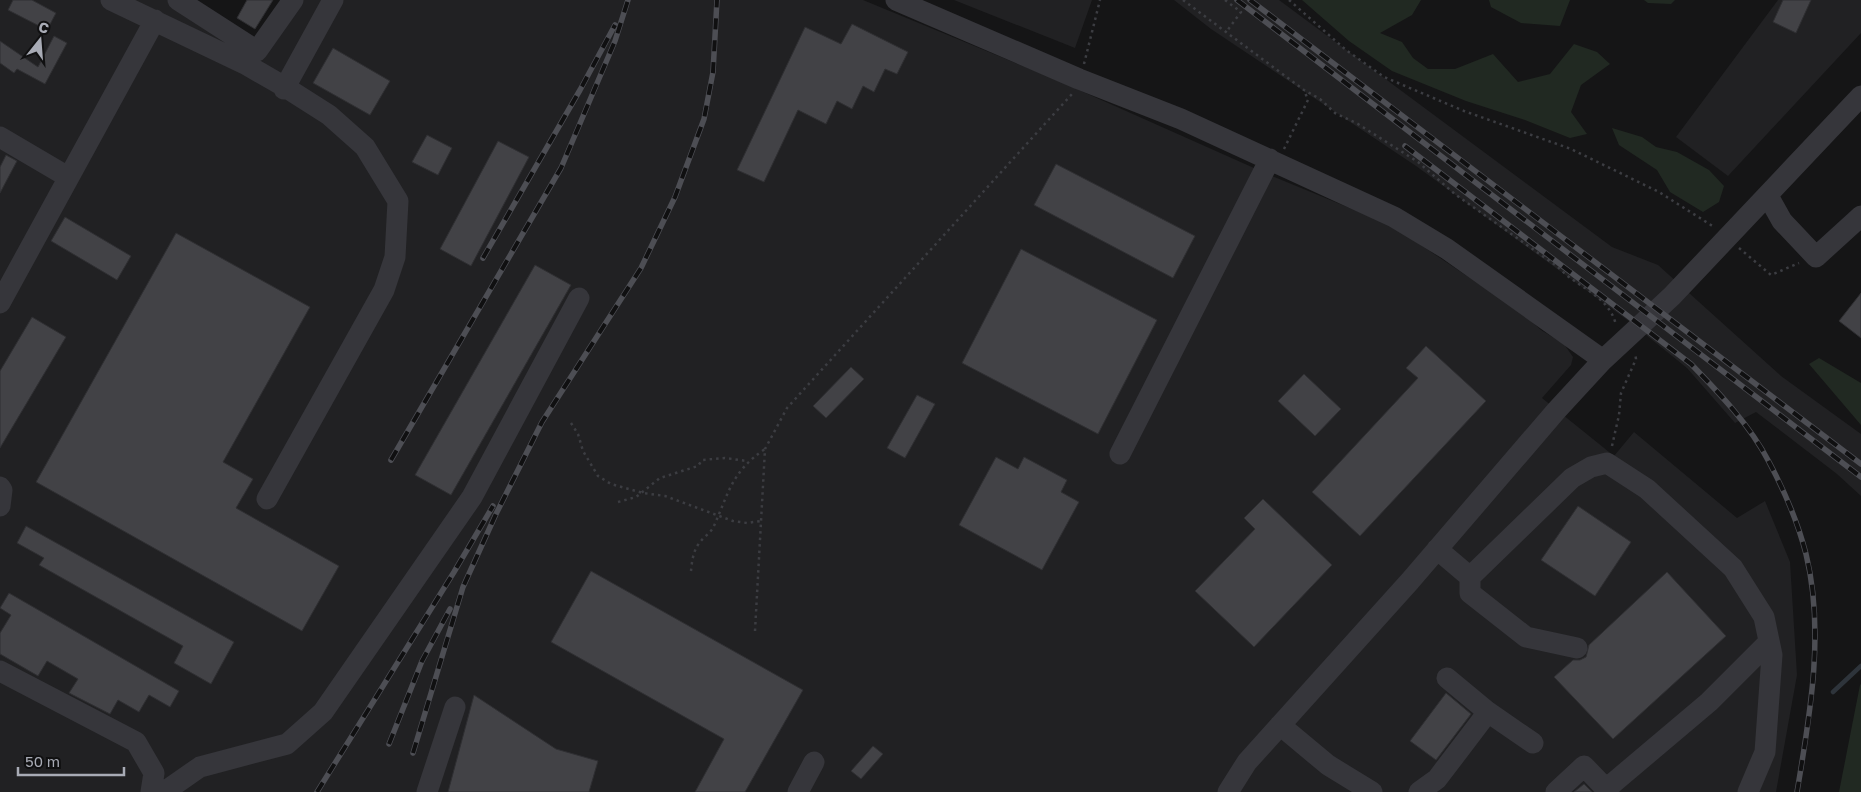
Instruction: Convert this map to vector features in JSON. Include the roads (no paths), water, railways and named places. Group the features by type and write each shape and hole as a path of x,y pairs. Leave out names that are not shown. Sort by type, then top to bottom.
{"street":[{"path":"112,0 245,64 329,115 365,147 398,201 395,257 384,290 267,499"},
{"path":"178,0 257,52 293,0"},
{"path":"285,88 333,0"},
{"path":"896,0 1080,79 1276,156 1394,217 1447,249 1603,360"},
{"path":"0,304 155,20"},
{"path":"1228,792 1247,762 1438,549 1556,411 1603,360 1672,296 1861,96"},
{"path":"0,137 68,177"},
{"path":"1120,454 1276,156"},
{"path":"1768,196 1782,222 1816,257 1860,219"},
{"path":"164,792 200,767 287,744 323,712 472,497 579,298"},
{"path":"1577,648 1526,637 1470,593 1470,577 1572,478 1591,467 1607,464 1647,489 1733,568 1764,617 1772,655 1765,752 1748,792"},
{"path":"0,487 2,490 0,506"},
{"path":"1438,549 1470,577"},
{"path":"1556,792 1584,766 1607,791 1709,702 1769,642"},
{"path":"0,672 136,742 154,773 151,792"},
{"path":"1447,678 1488,712 1533,743"},
{"path":"427,792 455,706"},
{"path":"1419,792 1437,779 1488,712"},
{"path":"1280,725 1328,765 1372,792"},
{"path":"798,792 814,762"}],"waterway":[{"path":"1833,692 1861,666"}],"railway":[{"path":"391,460 561,168 615,41 628,0"},
{"path":"413,753 463,587 496,514 542,422 641,268 675,197 704,119 713,72 717,0"},
{"path":"1237,0 1861,477"},
{"path":"1250,0 1861,464"},
{"path":"483,258 580,90 615,25"},
{"path":"1405,146 1691,364 1733,410 1761,448 1780,484 1795,519 1803,542 1812,583 1815,643 1814,673 1807,733 1797,792"},
{"path":"317,792 493,506"},
{"path":"389,744 422,661 450,609"}]}
